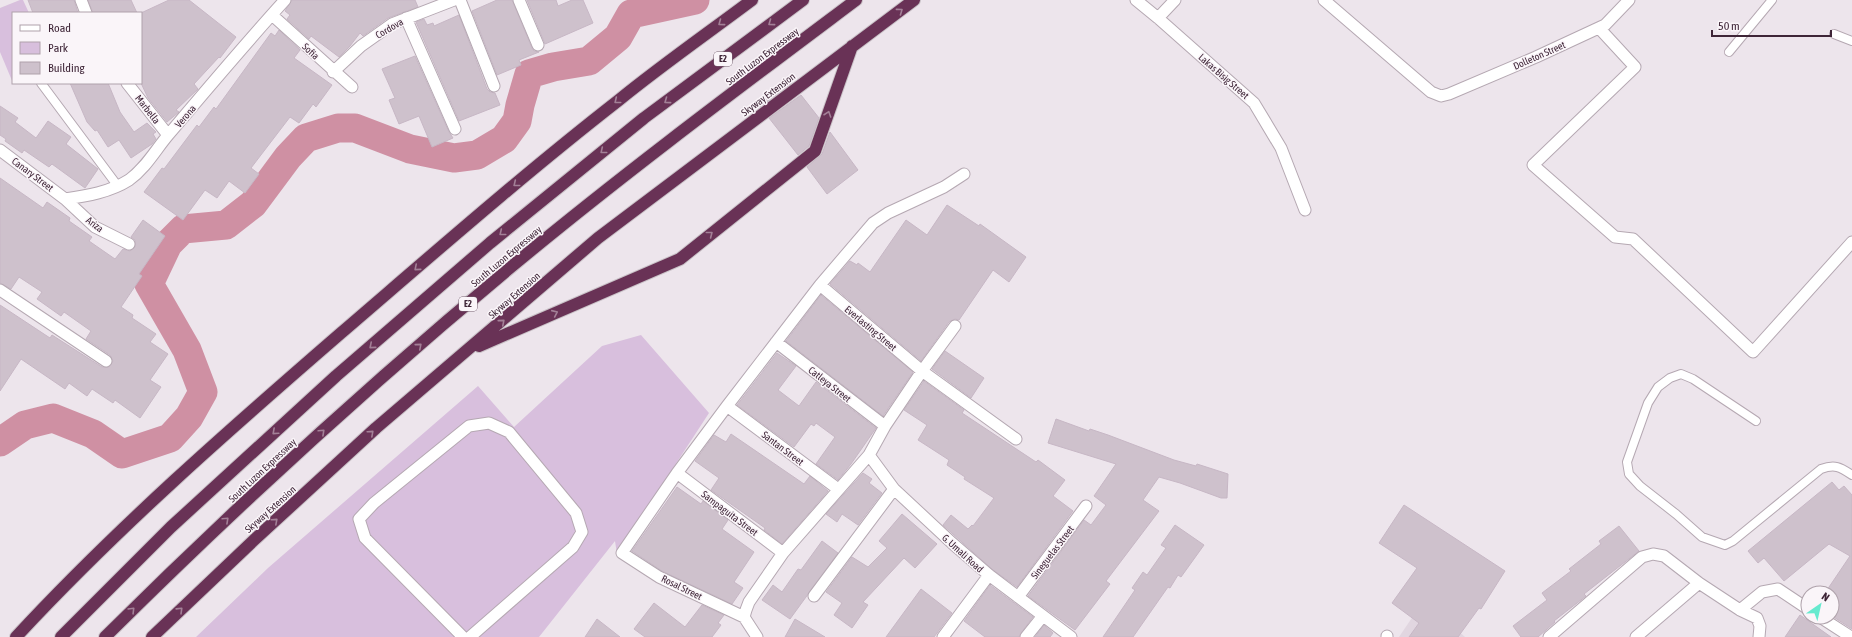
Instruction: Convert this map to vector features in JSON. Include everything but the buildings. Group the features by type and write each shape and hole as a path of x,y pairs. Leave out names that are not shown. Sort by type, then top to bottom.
{"highway":[{"path":"16,637 54,596 112,539 257,406 471,221 619,100 752,0"},
{"name":"South Luzon Expressway","path":"61,637 172,527 336,376 490,243 644,118 803,0"},
{"name":"South Luzon Expressway","path":"105,637 195,548 363,394 511,267 668,141 856,0"},
{"name":"Skyway Extension","path":"152,637 252,541 370,434 598,238 914,0"},
{"path":"468,351 680,259 815,151 852,46"}],"street":[{"path":"81,0 86,12"},
{"name":"Verona","path":"65,199 94,195 129,180 146,164 168,135 285,0"},
{"name":"Cordova","path":"334,72 361,46 392,24 454,0"},
{"path":"460,0 494,86"},
{"path":"519,0 538,45"},
{"name":"Lakas Bisig Street","path":"1136,0 1254,103 1281,148 1305,210"},
{"path":"1158,18 1175,0"},
{"name":"Dolleton Street","path":"1324,0 1431,92 1441,96 1536,57 1605,25 1629,0"},
{"name":"Sofia","path":"272,15 352,87"},
{"path":"406,18 455,129"},
{"path":"1599,28 1636,67 1533,165 1615,237 1634,239 1754,352 1852,242"},
{"name":"Marbella","path":"128,84 168,135"},
{"name":"Canary Street","path":"0,150 65,199"},
{"path":"677,473 820,285 873,223 888,213 944,187 964,174"},
{"name":"Ariza","path":"65,199 95,227 129,244"},
{"name":"Everlasting Street","path":"820,285 922,371 1016,439"},
{"path":"0,290 106,361"},
{"path":"757,637 744,617 749,602 784,553 869,455 885,426 922,371 956,326"},
{"name":"Catleya Street","path":"776,342 885,426"},
{"name":"Santan Street","path":"727,406 838,489"},
{"path":"463,637 365,538 359,519 374,503 469,426 489,424 508,432 576,513 582,532 573,547 470,637"},
{"name":"G. Umali Road","path":"869,455 894,489 989,575 1042,617 1071,637"},
{"name":"Rosal Street","path":"677,473 622,553 660,577 744,617"},
{"name":"Sampaguita Street","path":"677,473 784,553"},
{"path":"814,596 894,489"},
{"name":"Sineguelas Street","path":"1018,597 1086,506"},
{"path":"1549,637 1642,557 1653,554 1664,556 1699,583 1740,610 1757,618 1760,626 1759,637"},
{"path":"943,637 989,575"},
{"path":"1636,637 1699,583"},
{"path":"1740,610 1762,592 1778,589 1800,604"},
{"path":"1026,637 1042,617"},
{"path":"1828,625 1835,633 1851,637"}],"lane":[{"path":"1729,52 1772,0"},
{"path":"1834,34 1852,41"},
{"path":"42,84 117,185"},
{"path":"1756,421 1693,379 1681,374 1670,378 1658,387 1648,403 1627,462 1629,474 1640,486 1676,514 1702,537 1725,545 1733,541 1821,469 1832,466 1842,468 1852,474"}],"shaded area":[{"path":"1424,600 1465,637 1399,637"}],"green space":[{"path":"23,0 29,12 12,12 12,81 0,52 0,8"},
{"path":"641,335 709,413 617,554 615,541 539,637 196,637 268,568 478,386 514,427 602,346"}],"waterway":[{"path":"0,442 25,425 53,418 93,434 122,454 170,438 189,417 203,392 187,350 149,284 168,244 183,229 226,225 253,204 288,157 306,138 338,128 355,128 410,149 454,158 477,155 504,139 517,121 529,74 553,67 589,61 618,37 631,14 695,0"}]}
